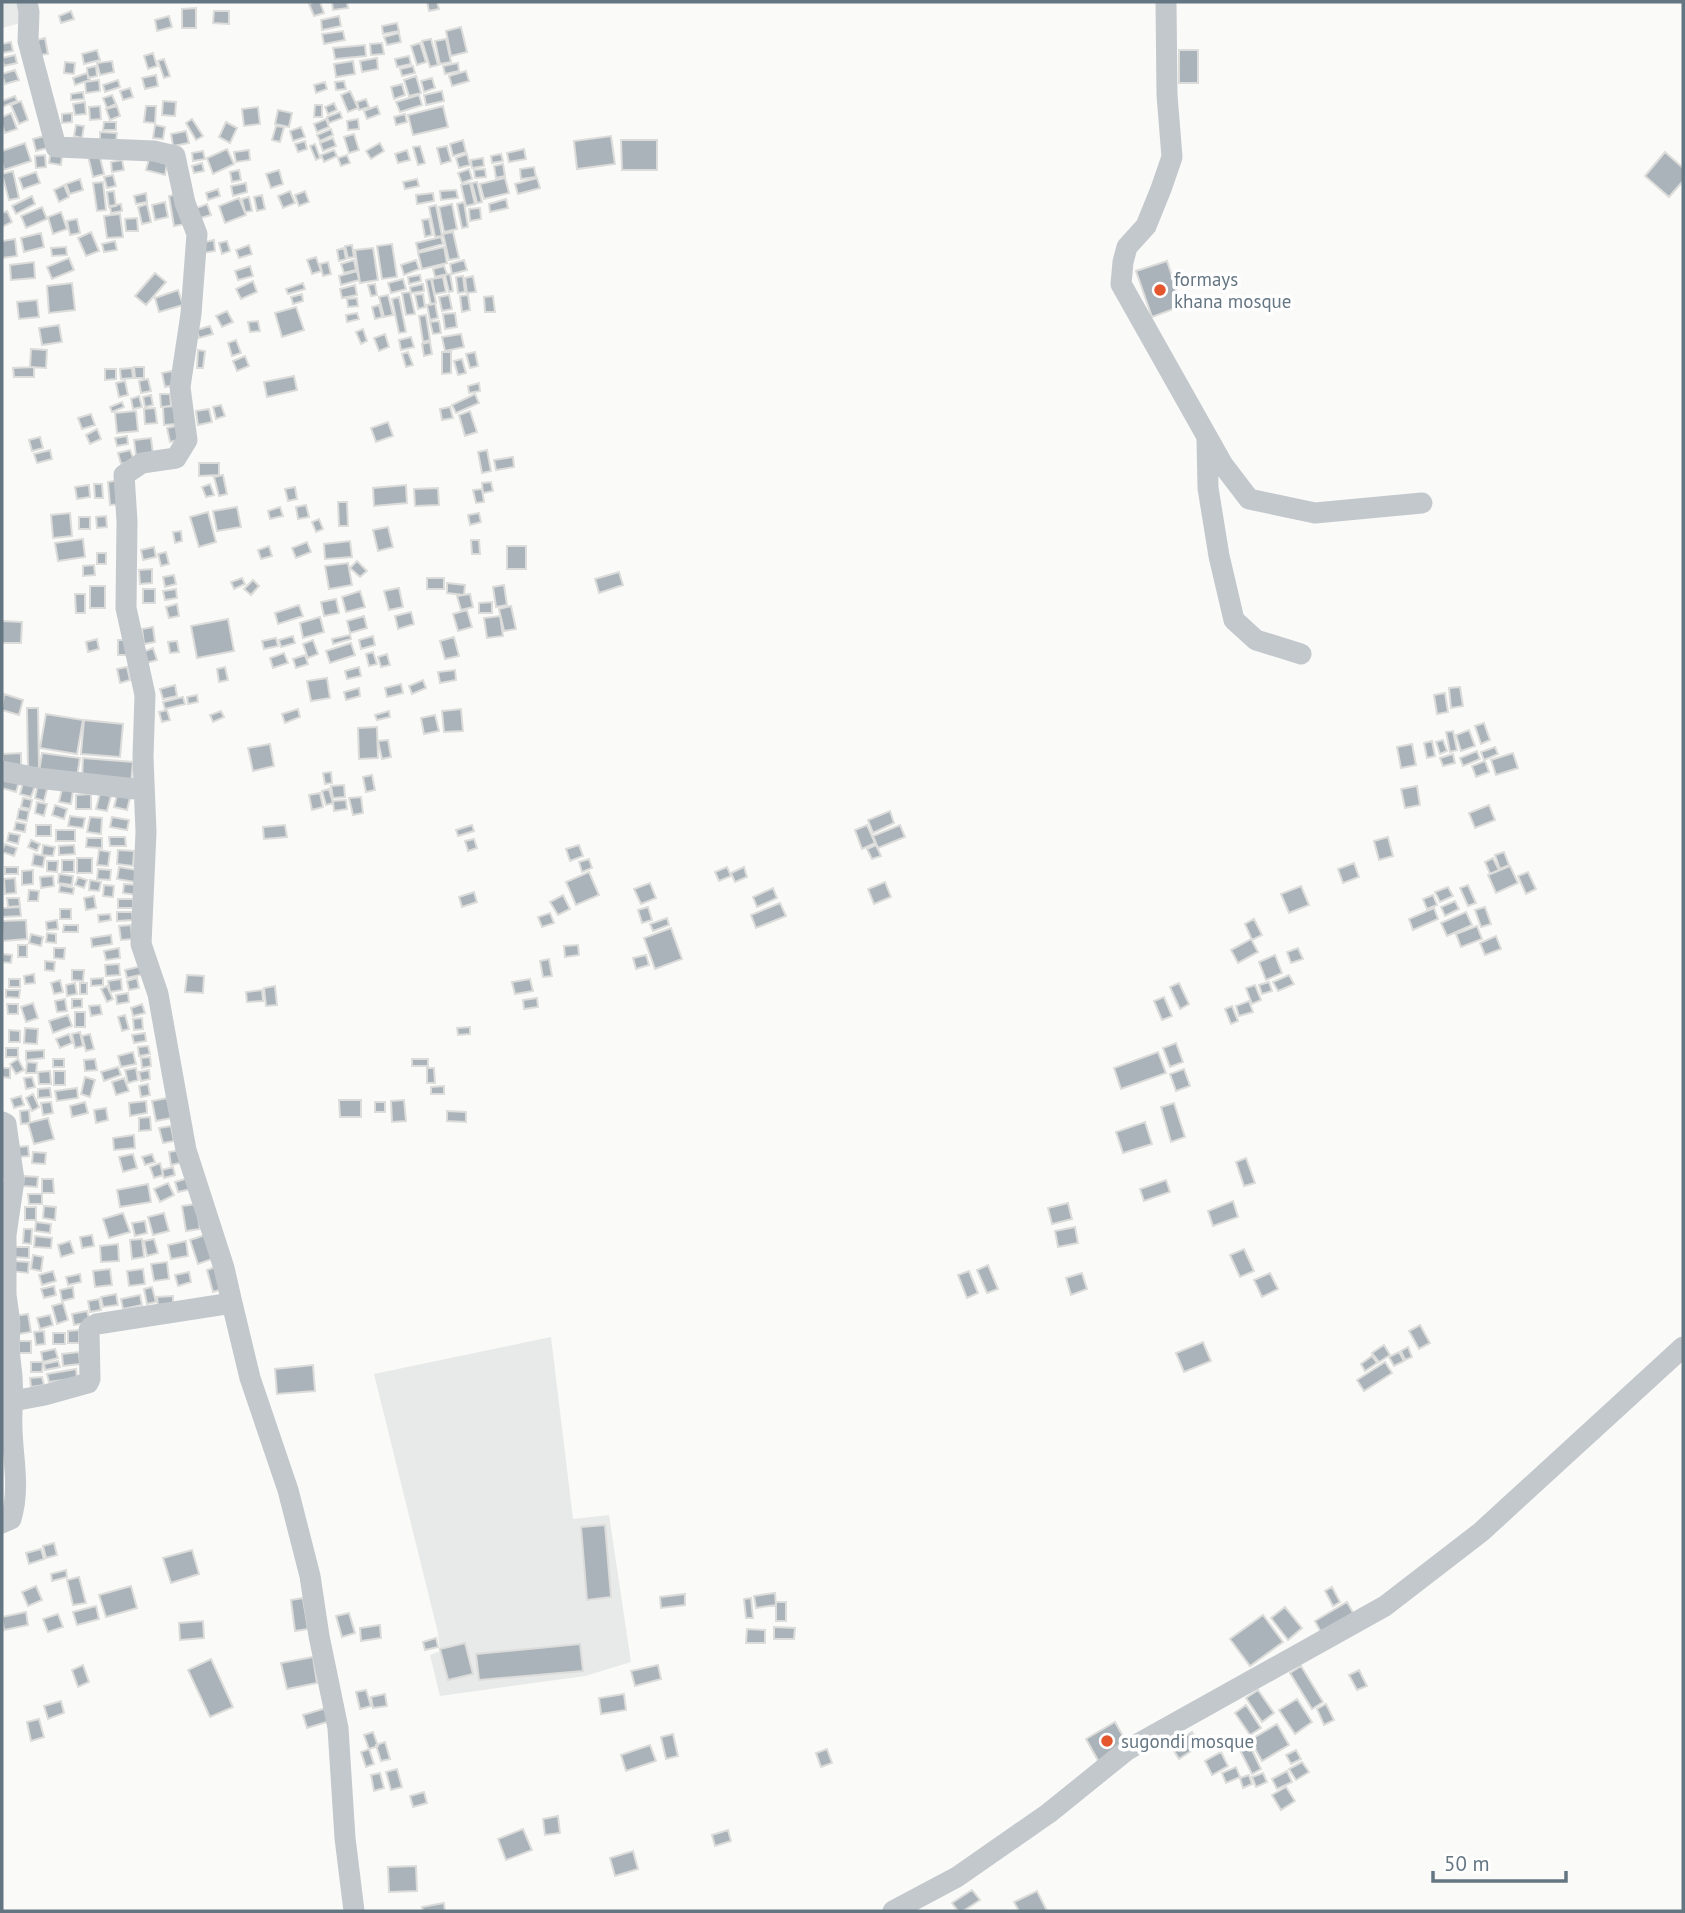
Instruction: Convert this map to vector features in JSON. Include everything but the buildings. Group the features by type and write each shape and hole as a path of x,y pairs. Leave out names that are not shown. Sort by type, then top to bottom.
{"street":[{"path":"27,2 28,41 56,146 154,151 175,156 185,203 197,234 191,314 180,387 187,440 176,458 142,463 124,475 127,521 126,608 145,695 143,757 146,832 141,944 158,994 186,1150 224,1268 250,1378 288,1490 310,1576 338,1728 345,1838 354,1911"},
{"path":"1166,2 1167,94 1172,157 1146,226 1127,247 1121,284 1223,465 1249,499 1315,513 1422,503"},
{"path":"1207,437 1208,488 1219,556 1234,620 1256,640 1301,654"},
{"path":"2,772 144,790"},
{"path":"2,1122 6,1124 14,1181 6,1235 6,1295 10,1323 9,1415 16,1465 16,1497 11,1518 2,1524"},
{"path":"9,1415 45,1395 88,1382 91,1327 232,1303"},
{"path":"893,1911 969,1870 1049,1813 1127,1750 1385,1605 1481,1532 1683,1348"}],"shaded area":[{"path":"2,2 21,2 24,22 2,28"},
{"path":"551,1337 573,1519 609,1515 631,1662 585,1676 440,1696 430,1655 440,1651 438,1633 374,1374"}],"place":[{"name":"formays khana mosque","path":"1160,290"},
{"name":"sugondi mosque","path":"1107,1741"}]}
